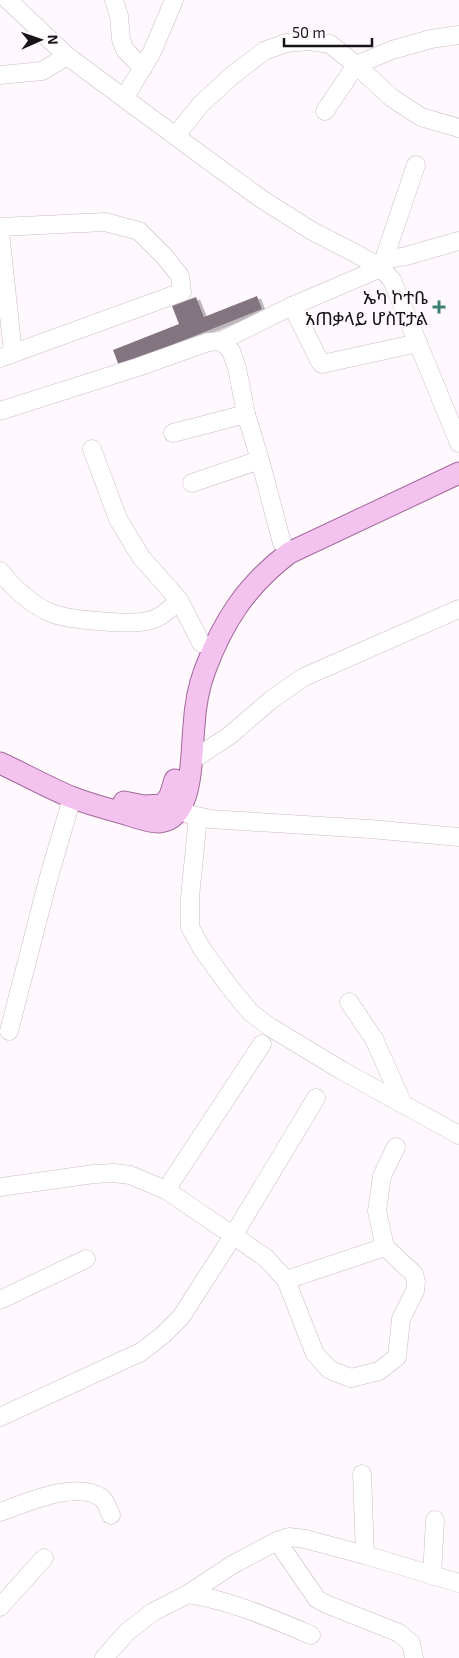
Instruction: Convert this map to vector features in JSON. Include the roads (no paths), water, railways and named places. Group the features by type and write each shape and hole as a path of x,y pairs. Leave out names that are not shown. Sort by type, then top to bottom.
{"main road":[{"path":"0,762 72,798 159,822 170,818 170,796 176,775 185,692 191,667 211,620 243,576 282,543 459,458"},
{"path":"0,750 99,796 144,806 170,808 184,800 192,760 198,694 204,672 224,627 253,585 289,553 459,474"}],"street":[{"path":"8,0 67,56 263,200 312,231 353,252 383,264 392,280 459,443"},
{"path":"114,0 121,39 125,50 143,68"},
{"path":"125,97 152,52 174,0"},
{"path":"325,111 356,65 415,43 459,35"},
{"path":"176,135 202,103 234,74 264,51 286,42 309,41 330,44 392,98 421,117 459,128"},
{"path":"0,75 42,71 67,56"},
{"path":"383,264 416,165"},
{"path":"0,227 105,222 139,231 180,276 182,292 7,356 0,232"},
{"path":"0,410 138,367 208,342 221,341 383,264 459,241"},
{"path":"292,306 322,364 418,343"},
{"path":"221,341 231,350 237,368 246,414 282,543"},
{"path":"172,433 246,414"},
{"path":"92,450 118,519 141,557 179,600 201,643"},
{"path":"192,483 260,460"},
{"path":"0,571 20,591 37,604 54,614 71,618 116,622 147,622 165,613 179,600"},
{"path":"192,760 229,736 272,699 304,677 459,609"},
{"path":"9,1031 48,880 72,798"},
{"path":"170,808 210,819 370,829 459,837"},
{"path":"198,816 190,897 190,926 202,949 250,1012 270,1027 341,1070 459,1135"},
{"path":"349,1002 374,1039 403,1104"},
{"path":"166,1190 262,1044"},
{"path":"0,1417 141,1352 163,1335 181,1317 233,1236 316,1098"},
{"path":"0,1187 114,1173 130,1176 166,1190 266,1258 286,1280 315,1354 330,1370 351,1378 379,1371 397,1357 401,1319 415,1291 416,1282 414,1274 385,1247 377,1211 382,1176 396,1147"},
{"path":"286,1280 385,1247"},
{"path":"0,1300 86,1259"},
{"path":"362,1474 365,1555"},
{"path":"0,1512 57,1493 77,1491 92,1494 104,1500 111,1515"},
{"path":"432,1576 435,1520"},
{"path":"104,1658 127,1632 153,1612 188,1594 232,1565 277,1541 289,1537 305,1539 365,1555 459,1583"},
{"path":"277,1541 317,1599 399,1633 411,1643 414,1658"},
{"path":"0,1607 44,1558"},
{"path":"188,1594 208,1597 279,1622 312,1636"}],"place":[{"name":"ኤካ ኮተቤ አጠቃላይ ሆስፒታል","path":"439,307"}]}
